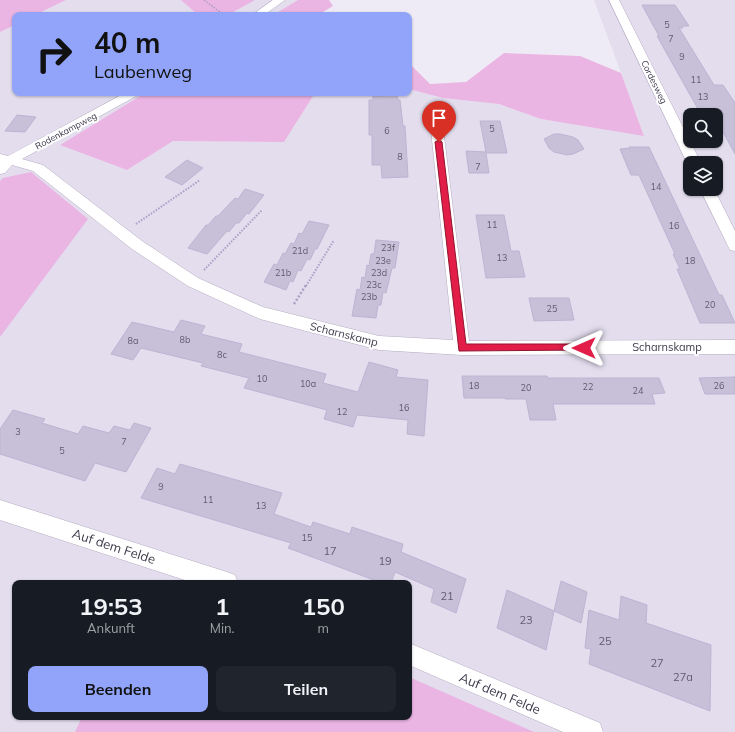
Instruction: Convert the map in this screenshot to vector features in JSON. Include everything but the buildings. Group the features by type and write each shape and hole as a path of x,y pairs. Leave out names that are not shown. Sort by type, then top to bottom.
{"street":[{"path":"262,12 280,0"},
{"name":"Cordesweg","path":"614,0 691,156"},
{"name":"Rodenkampweg","path":"3,162 49,140 129,96"},
{"path":"435,111 462,348"},
{"name":"Scharnskamp","path":"3,162 38,168 122,234 193,282 260,313 285,320 379,343 462,348 735,347"},
{"path":"710,196 735,246"},
{"name":"Auf dem Felde","path":"0,510 219,580"},
{"name":"Auf dem Felde","path":"412,655 592,732"}],"path":[{"path":"204,0 220,12"},
{"path":"122,234 200,180"},
{"path":"193,282 262,210"},
{"path":"285,320 334,240"}],"shaded area":[{"path":"0,0 66,0 41,12 12,12 12,26 0,32"},
{"path":"66,0 181,0 195,12 41,12"},
{"path":"181,0 255,0 233,12 195,12"},
{"path":"255,0 298,0 278,12 233,12"},
{"path":"298,0 329,0 333,6 323,12 278,12"},
{"path":"594,0 735,0 735,732 0,732 0,32 12,26 12,96 140,96 60,145 127,170 173,141 284,142 313,96 412,96 412,90 443,98 499,104 541,119 644,135"},
{"path":"504,53 580,56 621,73 644,136 541,119 499,104 443,98 412,90 412,66 430,84 466,82"},
{"path":"140,96 313,96 284,142 173,141 127,170 60,145"},
{"path":"31,172 88,219 0,337 0,181 3,178"},
{"path":"412,678 534,732 75,732 81,720 412,720"}],"route":[{"path":"439,142 462,348 584,348"}]}
